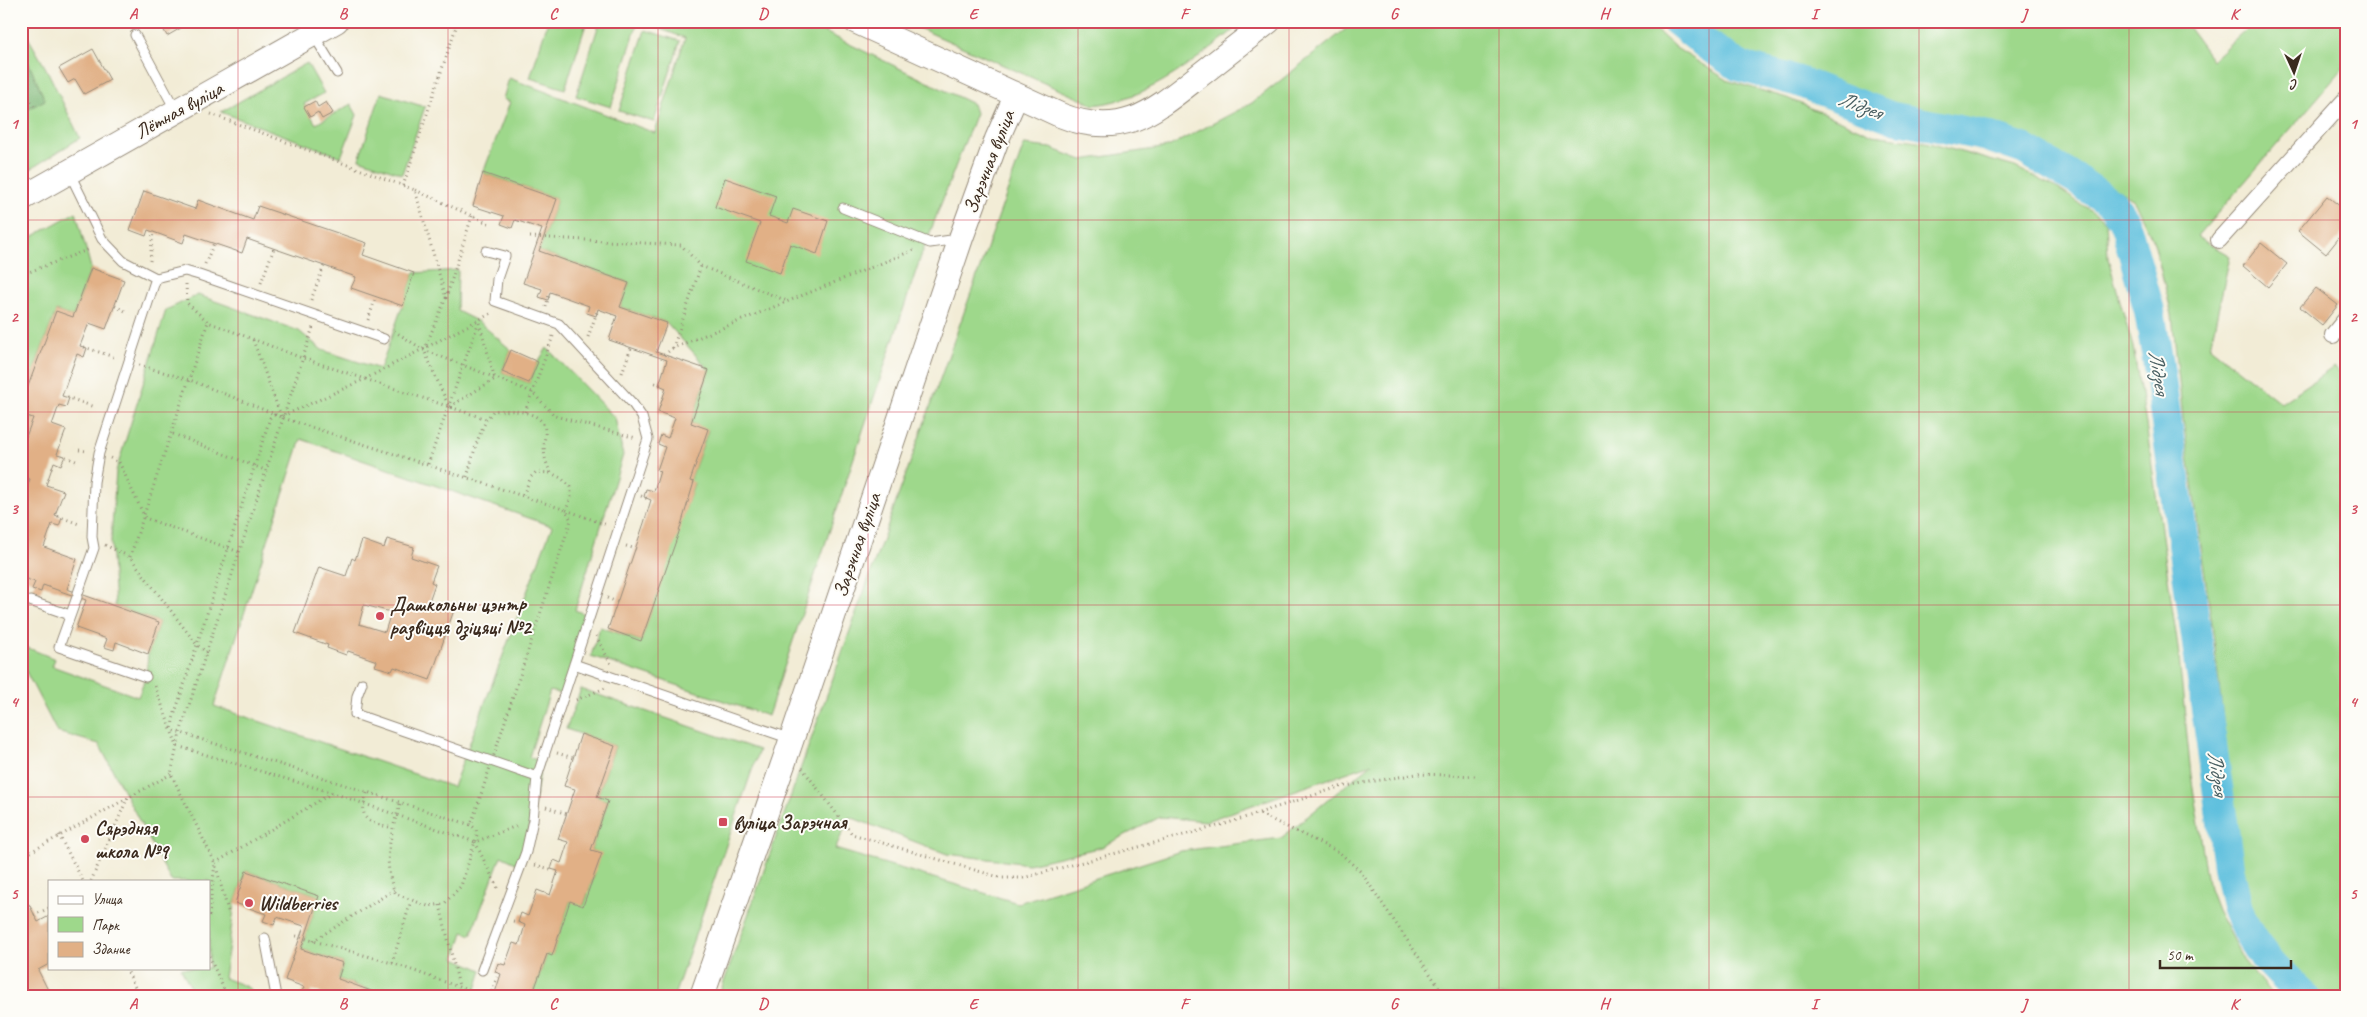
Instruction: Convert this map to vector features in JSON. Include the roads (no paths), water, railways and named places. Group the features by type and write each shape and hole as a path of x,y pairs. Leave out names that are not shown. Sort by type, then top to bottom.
{"street":[{"name":"Лётная вуліца","path":"21,199 336,21"},
{"path":"855,21 1016,96 1079,123 1098,125 1128,122 1159,108 1269,21"},
{"name":"Зарэчная вуліца","path":"702,996 790,744 960,238 997,139 1016,96"},
{"path":"2219,240 2346,99"},
{"path":"2332,335 2346,319"}],"lane":[{"path":"313,34 337,73"},
{"path":"135,35 176,112"},
{"path":"69,172 102,240 122,261 156,278 185,270 384,339"},
{"path":"843,208 930,243 960,238"},
{"path":"482,970 522,866 533,820 537,776 648,442 642,417 633,404 559,324 495,302 497,279 505,256 486,251"},
{"path":"150,679 59,647 94,548 94,482 99,453 156,278"},
{"path":"30,601 70,615"},
{"path":"574,664 790,744"},
{"path":"362,683 357,696 355,714 537,776"},
{"path":"265,938 276,996"}],"waterway":[{"name":"Лідзея","path":"1677,21 1707,45 1739,66 1797,81 1891,117 1986,136 2024,149 2080,182 2112,204 2122,217 2149,309 2158,362 2229,869 2237,907 2248,933 2264,956 2304,996"}],"place":[{"name":"Дашкольны цэнтр развіцця дзіцяці №2","path":"380,616"},
{"name":"вуліца Зарэчная","path":"723,822"},
{"name":"Сярэдняя школа №9","path":"85,839"},
{"name":"Wildberries","path":"249,903"}]}
